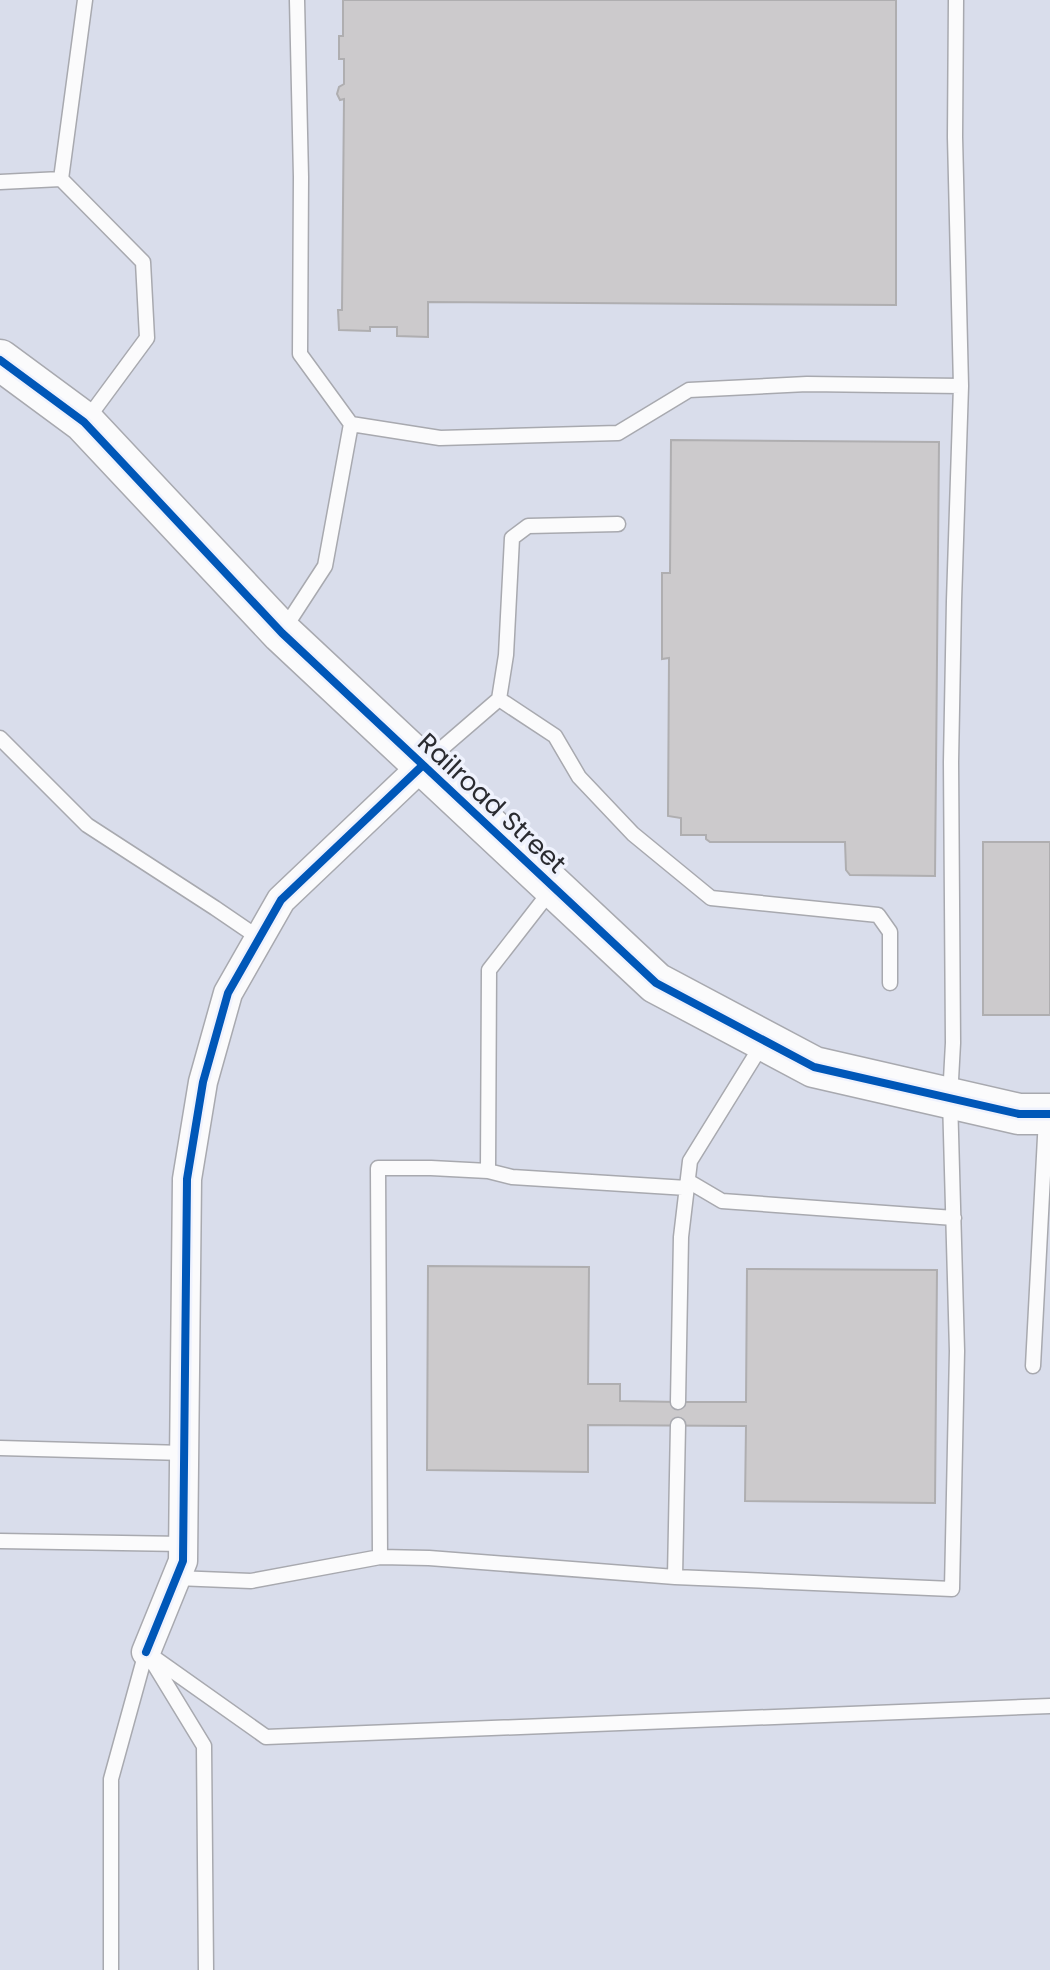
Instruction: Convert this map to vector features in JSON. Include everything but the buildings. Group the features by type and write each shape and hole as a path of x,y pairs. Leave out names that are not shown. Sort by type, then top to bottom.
{"street":[{"name":"Railroad Street","path":"0,360 84,422 282,633 656,983 814,1067 1019,1114 1048,1114"},
{"path":"146,1652 183,1561 187,1179 203,1082 228,993 281,900 423,765"}],"lane":[{"path":"61,179 85,0"},
{"path":"297,0 301,177 300,354 351,424 440,438 618,433 689,390 807,384 961,386"},
{"path":"176,1578 251,1581 380,1557 675,1577 952,1589 957,1351 950,1098 953,1043 951,762 961,386 955,137 956,0"},
{"path":"0,182 61,179 143,262 147,338 84,422"},
{"path":"282,633 325,566 351,424"},
{"path":"423,765 499,699 506,655 512,538 528,526 618,524"},
{"path":"499,699 555,736 579,777 633,834 711,898 878,915 890,932 890,983"},
{"path":"0,738 87,825 259,938"},
{"path":"488,1171 489,970 554,888"},
{"path":"678,1402 681,1237 690,1161 764,1041"},
{"path":"1033,1366 1045,1221 1048,1114"},
{"path":"380,1557 378,1168 431,1168 488,1171 512,1177 687,1184 722,1201 954,1218"},
{"path":"675,1577 678,1425"},
{"path":"0,1448 184,1453"},
{"path":"0,1541 183,1544"},
{"path":"146,1652 266,1737 1050,1706"},
{"path":"111,1970 111,1779 146,1652"},
{"path":"146,1652 204,1746 206,1970"}],"shaded area":[{"path":"0,0 1050,0 1050,1970 0,1970"}],"cycle path":[{"path":"0,360 84,422 282,633 656,983 814,1067 1019,1114 1050,1114"},
{"path":"146,1652 183,1561 187,1179 203,1082 228,993 281,900 423,765"}]}
